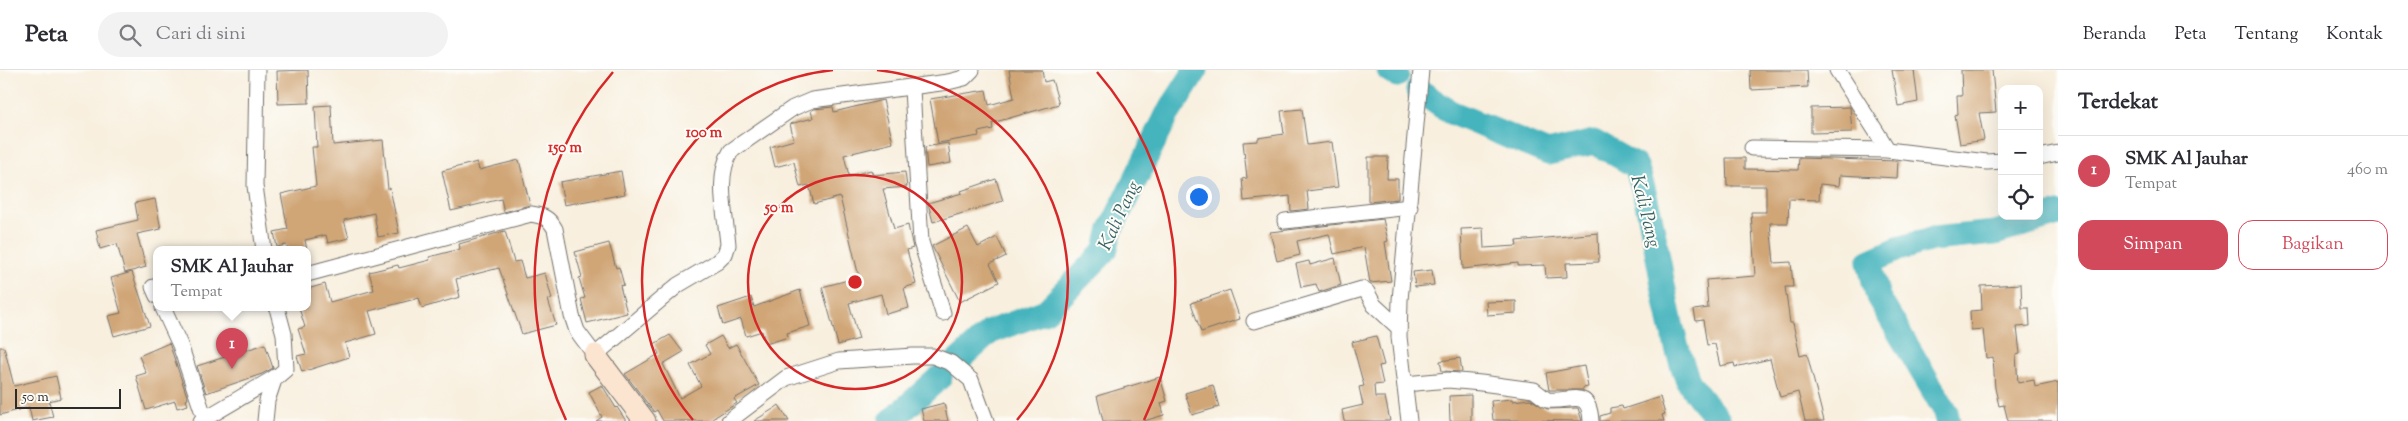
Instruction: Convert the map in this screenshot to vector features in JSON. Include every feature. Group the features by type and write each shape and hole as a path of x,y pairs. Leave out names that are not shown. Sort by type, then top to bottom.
{"street":[{"path":"257,70 255,186 263,246"},
{"path":"595,355 678,285 717,262 725,254 728,245 723,174 726,160 732,151 793,108 812,100 834,95 912,89 964,78 972,70"},
{"path":"1409,421 1399,328 1400,300 1422,70"},
{"path":"1837,70 1888,150"},
{"path":"912,89 921,242 943,313"},
{"path":"1752,148 1888,150 1987,162 1998,161"},
{"path":"2043,155 2058,153"},
{"path":"1285,221 1410,207"},
{"path":"311,273 531,214 549,219 555,229 572,316 577,330 645,421"},
{"path":"1254,321 1362,289 1367,292 1374,306 1399,328"},
{"path":"164,311 180,345 203,420 286,369 284,334 278,311"},
{"path":"729,421 786,378 839,361 913,356 932,356 951,363 971,380 982,404 986,421"},
{"path":"265,421 267,401 275,377"},
{"path":"1405,384 1448,380 1534,390 1547,400 1577,398 1584,400 1589,406 1591,421"}],"building":[{"path":"308,70 309,103 278,104 277,71"},
{"path":"1009,70 1042,70 1044,82 1052,80 1059,104 992,123 993,129 978,132 979,136 938,143 930,99 986,90 989,105 1014,98"},
{"path":"1750,70 1807,70 1808,87 1751,90"},
{"path":"1892,70 1914,70 1918,102 1898,106"},
{"path":"1961,70 1992,70 1996,112 1979,113 1984,140 1960,144 1955,115 1958,114 1957,96 1962,96"},
{"path":"883,100 893,143 844,155 849,176 871,170 873,175 905,172 907,187 883,189 894,229 908,225 913,248 907,250 916,284 904,288 909,308 886,314 881,294 849,303 859,339 838,345 822,287 859,277 840,197 814,204 809,185 800,187 794,162 775,167 770,147 794,140 790,124 813,118 811,111 814,109 833,107 834,112"},
{"path":"331,105 333,145 383,140 388,189 390,188 399,233 378,237 374,213 344,220 349,238 328,243 326,235 305,240 306,246 277,246 274,232 288,229 281,194 316,186 312,147 317,147 315,106"},
{"path":"1850,107 1852,132 1811,133 1811,108"},
{"path":"1302,109 1307,145 1332,142 1338,187 1307,191 1309,209 1291,211 1290,196 1244,201 1242,179 1247,178 1243,142 1258,141 1258,138 1284,134 1281,111"},
{"path":"948,143 951,163 927,167 925,147"},
{"path":"1368,157 1388,157 1387,179 1398,179 1398,199 1368,202"},
{"path":"1726,158 1745,158 1745,169 1798,170 1799,158 1898,161 1897,178 1840,175 1839,186 1820,184 1819,200 1789,199 1788,223 1770,223 1774,263 1791,262 1793,287 1785,287 1790,323 1793,323 1800,356 1807,354 1824,421 1805,421 1798,392 1780,397 1770,359 1735,367 1734,363 1720,366 1715,344 1707,345 1703,320 1696,321 1694,310 1708,308 1706,280 1755,276 1751,212 1766,212 1766,186 1727,186"},
{"path":"519,160 530,205 504,212 501,199 451,211 442,171 477,162 479,170"},
{"path":"621,171 625,194 564,205 560,182"},
{"path":"996,179 1003,201 933,222 928,203 962,193 961,191"},
{"path":"155,199 161,229 137,234 146,267 125,273 117,244 100,249 96,230 138,220 135,203"},
{"path":"1383,219 1388,241 1385,242 1391,281 1370,283 1364,247 1334,254 1329,234 1297,241 1300,255 1277,261 1270,232"},
{"path":"968,228 978,247 997,237 1006,256 990,264 999,282 960,302 932,246"},
{"path":"1483,228 1484,248 1517,246 1516,241 1598,233 1599,262 1566,263 1567,277 1546,278 1545,265 1518,266 1518,263 1463,269 1461,229"},
{"path":"505,231 514,262 520,261 525,278 545,273 552,299 548,300 556,325 522,334 499,268 456,279 460,297 422,308 419,298 369,311 376,334 345,343 349,357 302,372 297,356 306,354 298,329 305,327 300,311 311,311 311,288 325,284 330,302 374,290 369,272 398,265 399,268 430,260 429,257 460,249 459,244"},
{"path":"609,243 616,268 619,267 624,285 620,286 627,313 587,323 581,299 585,298 579,278 582,277 575,252"},
{"path":"1335,258 1341,285 1319,292 1316,284 1301,287 1296,264 1309,261 1310,265"},
{"path":"1432,270 1434,285 1415,287 1413,272"},
{"path":"132,272 150,326 114,336 108,316 121,313 111,278"},
{"path":"2021,284 2022,308 2029,308 2030,326 2017,327 2020,354 2016,355 2018,383 2034,380 2035,387 2058,382 2058,421 2008,421 2004,405 1999,406 1995,388 1993,357 1986,358 1983,329 1971,330 1970,311 1982,310 1981,286"},
{"path":"800,290 810,326 787,333 788,337 766,344 762,331 746,336 741,319 723,325 718,308 751,297 754,307"},
{"path":"1230,290 1240,319 1201,332 1191,303"},
{"path":"1516,301 1516,313 1487,315 1486,302"},
{"path":"670,335 683,352 663,364 680,398 701,386 690,365 710,354 705,345 721,336 728,348 736,344 759,385 734,399 737,403 709,421 663,421 657,410 654,412 625,374 659,354 654,344"},
{"path":"1376,336 1384,365 1379,366 1383,384 1374,385 1375,397 1385,397 1390,421 1344,421 1342,410 1363,405 1359,387 1364,386 1352,342"},
{"path":"169,343 188,399 186,400 188,405 177,408 175,401 146,410 136,376 146,373 139,356"},
{"path":"265,344 273,368 262,374 206,393 197,366"},
{"path":"0,347 4,347 14,386 56,376 61,398 49,401 53,417 32,421 29,407 0,415"},
{"path":"1460,358 1462,372 1442,371 1440,361"},
{"path":"1584,366 1588,387 1583,388 1583,390 1549,390 1546,373"},
{"path":"1160,377 1167,401 1161,403 1164,415 1144,421 1103,421 1097,396"},
{"path":"602,385 626,421 596,421 602,417 589,392"},
{"path":"1213,385 1219,407 1192,415 1185,393"},
{"path":"1471,395 1471,421 1450,421 1449,396"},
{"path":"1660,397 1665,414 1662,415 1664,421 1600,421 1600,416 1610,413 1610,408 1622,406 1623,409"},
{"path":"1512,399 1513,401 1530,399 1547,409 1578,408 1582,421 1493,420 1491,401"},
{"path":"944,403 948,421 924,421 921,409"},
{"path":"779,405 789,421 754,421 775,408"}],"waterway":[{"name":"Kali Pang","path":"958,361 990,332 1046,311 1105,251 1111,229 1167,115 1196,70"},
{"name":"Kali Pang","path":"1389,70 1397,75"},
{"name":"Kali Pang","path":"1418,90 1450,112 1548,153 1594,142 1636,166 1644,192 1678,352 1690,384 1719,421"},
{"name":"Kali Pang","path":"1948,421 1946,412 1878,297 1869,262 1898,249 1932,239 1995,233 2058,214"},
{"name":"Kali Pang","path":"891,421 940,377"}],"place":[{"name":"SMK Al Jauhar","path":"232,369"}]}
